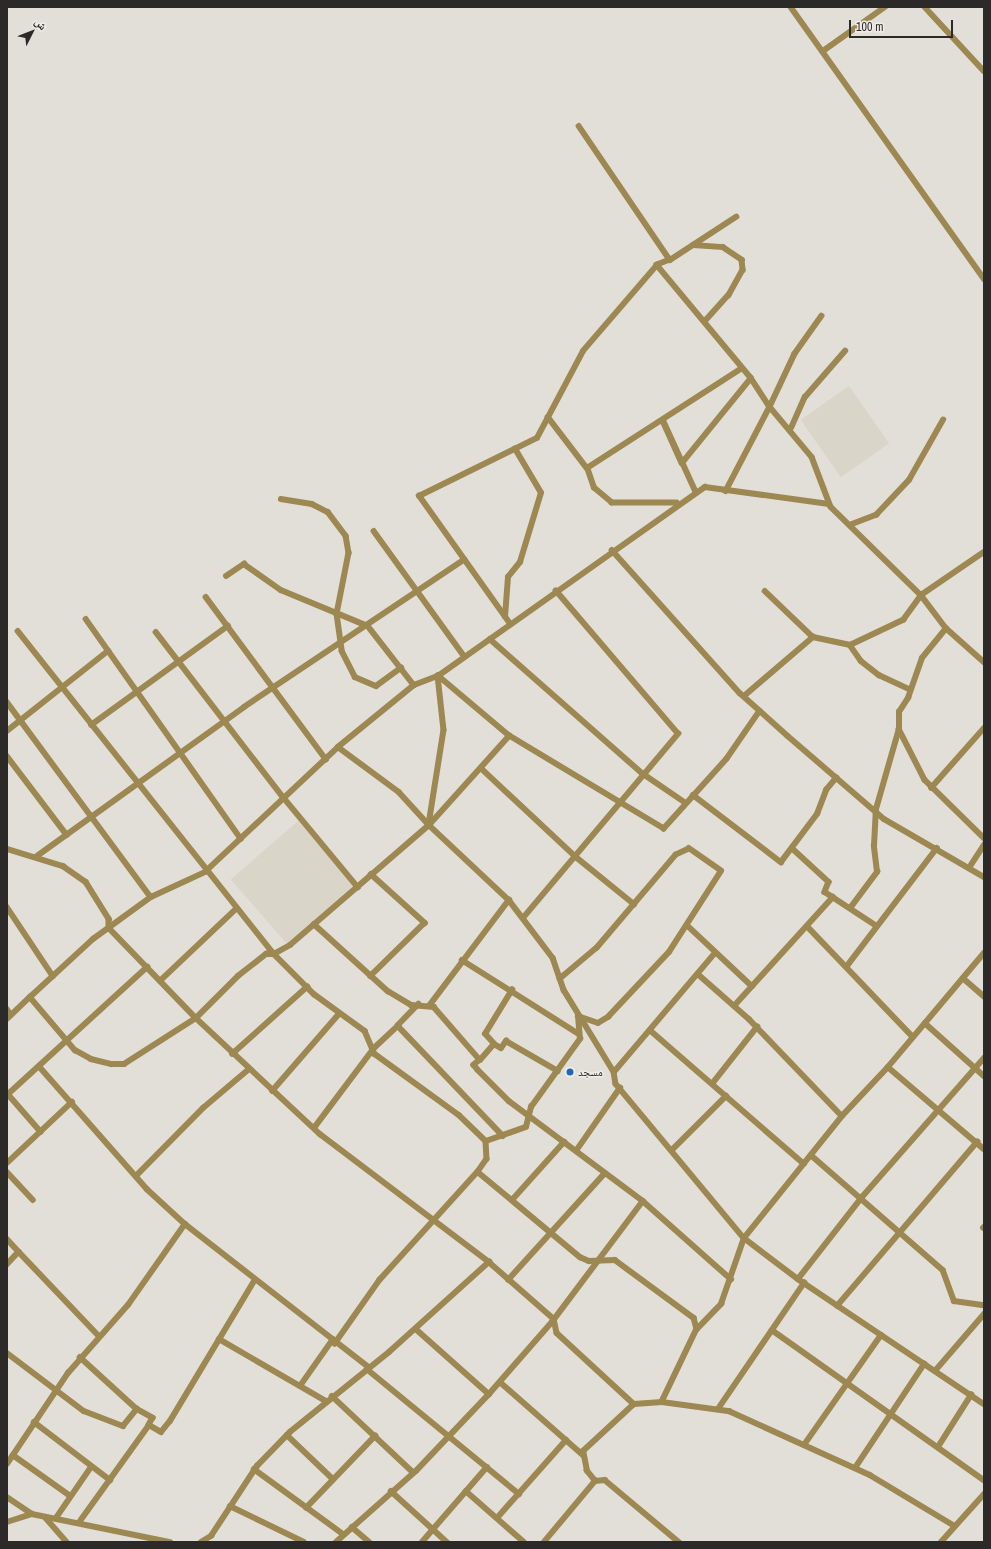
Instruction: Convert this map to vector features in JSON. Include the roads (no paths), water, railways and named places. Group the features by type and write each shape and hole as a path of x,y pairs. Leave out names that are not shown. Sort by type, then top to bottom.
{"street":[{"path":"791,7 823,50 984,279"},
{"path":"823,50 885,7"},
{"path":"925,7 984,71"},
{"path":"579,126 670,260"},
{"path":"510,624 419,496 537,438 582,351 657,265 670,260 736,217"},
{"path":"693,245 723,247 742,260 743,270 729,295 705,322"},
{"path":"657,265 751,378 770,407 791,428 812,457 829,504 852,524 921,595 946,628 984,662"},
{"path":"726,491 770,407 795,354 822,316"},
{"path":"791,428 805,397 845,352"},
{"path":"588,468 663,421 742,368"},
{"path":"663,421 682,463 751,378"},
{"path":"548,417 588,468 594,488 612,503 679,503"},
{"path":"852,524 876,515 909,480 943,420"},
{"path":"663,421 696,493"},
{"path":"504,617 508,577 520,562 541,494 515,449"},
{"path":"7,1009 9,1017 108,928 151,897 205,872 338,747 414,685 438,676 612,550 679,503 705,487 829,504"},
{"path":"281,499 312,504 328,512 346,536 349,553 337,614 341,644 355,677 376,686 401,668"},
{"path":"374,530 464,657"},
{"path":"612,550 744,696 836,778 876,809 884,819 937,848 984,877"},
{"path":"765,590 813,637 850,645 903,620 921,595 984,552"},
{"path":"38,856 180,752 273,687 341,644 416,591 464,560"},
{"path":"226,576 244,564 281,590 368,626 414,685"},
{"path":"523,918 576,857 642,773 678,734 556,591"},
{"path":"206,597 326,759"},
{"path":"86,619 241,839"},
{"path":"91,725 228,626"},
{"path":"851,907 877,872 874,846 876,809 899,729 898,716 908,698 908,689 922,658 946,628"},
{"path":"18,631 205,872 274,954 306,987 339,1014 365,1031 376,1054 459,1115 486,1142 487,1159 478,1172 376,1286 300,1386"},
{"path":"156,632 284,798 358,887"},
{"path":"744,696 813,637"},
{"path":"490,639 642,773 686,803"},
{"path":"850,645 861,661 879,675 908,689"},
{"path":"7,731 108,651"},
{"path":"438,676 509,736 618,803 664,829 726,759 760,711"},
{"path":"429,825 444,730 438,676"},
{"path":"7,702 151,897"},
{"path":"931,788 984,728"},
{"path":"899,729 931,788 984,838"},
{"path":"30,997 69,1039 75,1050 91,1059 124,1064 196,1018 238,976 266,954 274,954 314,924 358,887 371,874 429,825 482,770 509,736"},
{"path":"338,747 399,792 429,825 509,900 553,958 560,979 578,1016 614,1072 620,1088 673,1149 744,1238 798,1279 837,1306 984,1404"},
{"path":"7,756 67,835"},
{"path":"482,770 576,857 634,904"},
{"path":"693,795 782,862 817,814 826,790 836,778"},
{"path":"969,868 984,844"},
{"path":"792,848 829,882 825,892 851,907 877,926"},
{"path":"847,966 937,848"},
{"path":"7,849 38,856 63,866 86,882 109,919 108,928"},
{"path":"560,979 597,948 676,855 689,849 721,871 688,926 608,1017 598,1023 578,1016"},
{"path":"371,874 425,923 371,976"},
{"path":"734,1006 833,897"},
{"path":"429,1006 462,960 509,900"},
{"path":"7,907 53,976"},
{"path":"160,981 236,909"},
{"path":"314,924 371,976 411,1004 429,1006 480,1060"},
{"path":"688,926 714,954 752,986"},
{"path":"807,926 847,966 913,1037"},
{"path":"108,928 248,1070 314,1128 432,1222 489,1262 554,1319 557,1333 634,1404"},
{"path":"662,1402 698,1329 721,1304 732,1279 744,1238 842,1116 888,1067 984,953"},
{"path":"614,1072 714,954"},
{"path":"462,960 512,990 579,1034"},
{"path":"41,1132 8,1094 146,967"},
{"path":"698,974 757,1027 842,1116"},
{"path":"963,978 984,996"},
{"path":"232,1054 306,987"},
{"path":"512,990 485,1034 494,1044 501,1048 506,1041 558,1071"},
{"path":"314,1128 374,1048 419,1004"},
{"path":"272,1091 339,1014"},
{"path":"486,1142 526,1127 528,1116 558,1071 579,1034 578,1016"},
{"path":"925,1023 984,1076"},
{"path":"398,1026 503,1136"},
{"path":"712,1084 757,1027"},
{"path":"650,1030 804,1164"},
{"path":"494,1044 474,1065 478,1070 528,1116 644,1201 732,1279"},
{"path":"798,1279 862,1198 984,1058"},
{"path":"39,1066 137,1175 186,1224 254,1281 368,1368 519,1494"},
{"path":"888,1067 984,1148"},
{"path":"137,1175 203,1108 248,1070"},
{"path":"576,1151 620,1088"},
{"path":"673,1149 726,1096"},
{"path":"7,1163 72,1102"},
{"path":"512,1200 564,1142"},
{"path":"837,1306 977,1142"},
{"path":"811,1155 901,1231 943,1270 954,1301 984,1305"},
{"path":"7,1172 32,1200"},
{"path":"478,1172 580,1257 597,1261 615,1260 694,1318 698,1329"},
{"path":"508,1280 605,1173"},
{"path":"336,1542 391,1491 414,1473 500,1382 554,1319 644,1201"},
{"path":"7,1464 54,1392 80,1357 128,1305 186,1224"},
{"path":"7,1239 99,1336"},
{"path":"7,1265 18,1252"},
{"path":"202,1542 211,1536 254,1469 287,1435 332,1396 416,1328 489,1262"},
{"path":"149,1425 160,1432 170,1421 254,1281"},
{"path":"718,1409 804,1283"},
{"path":"935,1371 984,1314"},
{"path":"416,1328 489,1394"},
{"path":"772,1330 984,1480"},
{"path":"804,1445 881,1335"},
{"path":"219,1339 326,1401"},
{"path":"7,1353 54,1392 84,1411 117,1424 126,1425 137,1409"},
{"path":"80,1357 137,1409 153,1418 80,1521"},
{"path":"855,1468 924,1364"},
{"path":"500,1382 583,1454 587,1471 595,1481"},
{"path":"938,1447 970,1395"},
{"path":"332,1396 414,1473"},
{"path":"583,1454 634,1404 662,1402 718,1409 855,1468 956,1526"},
{"path":"34,1422 110,1480"},
{"path":"287,1435 333,1479"},
{"path":"306,1508 374,1436"},
{"path":"497,1518 566,1440"},
{"path":"13,1455 69,1495"},
{"path":"56,1518 69,1495 91,1466"},
{"path":"422,1542 487,1467"},
{"path":"254,1469 343,1534"},
{"path":"544,1542 595,1481 605,1480 679,1542"},
{"path":"391,1491 447,1542"},
{"path":"466,1491 524,1542"},
{"path":"941,1542 984,1494"},
{"path":"7,1497 32,1514 46,1518 80,1521 170,1542"},
{"path":"230,1506 304,1542"},
{"path":"7,1522 32,1514"},
{"path":"46,1518 67,1542"},
{"path":"352,1527 369,1542"}],"place":[{"name":"مسجد","path":"570,1072"}]}
